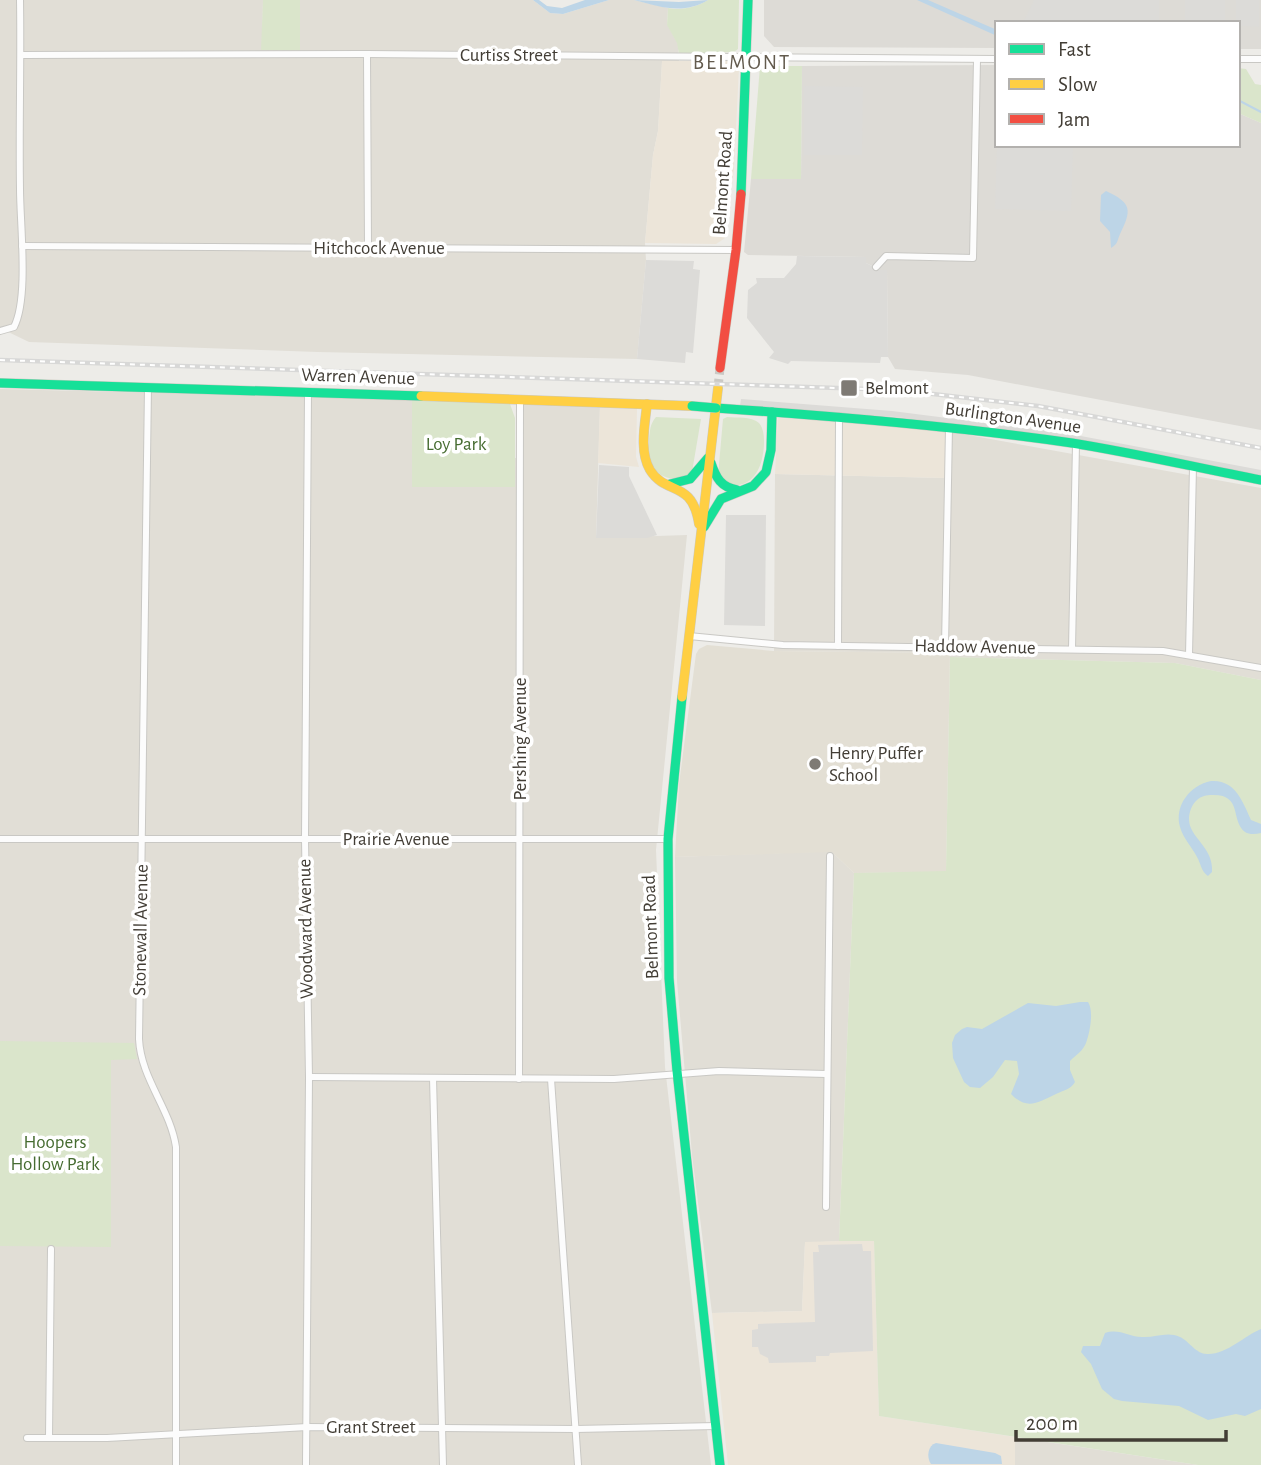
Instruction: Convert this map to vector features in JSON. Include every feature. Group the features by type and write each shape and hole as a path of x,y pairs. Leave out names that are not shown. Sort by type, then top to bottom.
{"main road":[{"name":"Belmont Road","path":"720,368 736,250 741,185 748,0"},
{"name":"Warren Avenue","path":"0,383 520,399 716,408"},
{"name":"Belmont Road","path":"718,388 666,839 666,923 677,1075 720,1465"},
{"path":"647,404 645,458 649,469 655,477 684,492 692,500 701,532"},
{"name":"Burlington Avenue","path":"716,408 949,427 1076,444 1261,480"},
{"path":"701,532 718,502 729,494 758,484 767,471 772,412"},
{"path":"668,484 690,479 709,458 721,485 727,489 742,491"}],"street":[{"path":"0,331 14,327 20,315 20,0"},
{"path":"367,54 368,247"},
{"name":"Curtiss Street","path":"21,55 367,54 995,59"},
{"path":"876,267 886,256 973,258 977,60"},
{"path":"1240,60 1261,60"},
{"name":"Hitchcock Avenue","path":"22,246 736,250"},
{"name":"Stonewall Avenue","path":"148,387 140,1053 148,1079 170,1122 176,1155 176,1465"},
{"name":"Woodward Avenue","path":"306,1465 309,1077 305,839 308,393"},
{"name":"Pershing Avenue","path":"519,1079 520,399"},
{"path":"838,646 839,416"},
{"path":"945,647 949,427"},
{"path":"1072,649 1076,444"},
{"path":"1189,655 1193,467"},
{"name":"Haddow Avenue","path":"689,636 772,645 1163,652 1261,668"},
{"name":"Prairie Avenue","path":"0,839 666,839"},
{"path":"826,1207 830,856"},
{"path":"309,1077 636,1078 719,1071 827,1074"},
{"path":"433,1078 443,1465"},
{"path":"551,1079 578,1465"},
{"path":"49,1437 51,1249"},
{"name":"Grant Street","path":"27,1438 107,1438 307,1427 576,1429 716,1426"}],"shaded area":[{"path":"0,0 263,0 262,50 300,50 300,0 533,0 550,13 563,14 609,0 634,0 668,8 667,24 678,44 679,61 662,62 637,359 29,342 0,328"},
{"path":"764,0 1261,0 1261,49 1240,49 1240,21 995,21 995,48 774,47 764,36"},
{"path":"1034,0 1159,0 1159,21 1024,21"},
{"path":"1185,0 1225,0 1225,21 1185,21"},
{"path":"1236,0 1259,0 1259,27 1240,26 1240,21 1236,21"},
{"path":"662,61 728,61 736,63 739,68 734,169 726,232 725,238 716,244 645,243 653,155 658,131"},
{"path":"995,65 995,147 1240,147 1240,114 1261,123 1261,430 968,375 895,369 888,357 887,270 880,270 866,263 866,257 748,255 744,252 751,179 801,178 802,66"},
{"path":"804,86 863,87 862,155 804,155"},
{"path":"997,147 1073,147 1071,211 995,209"},
{"path":"797,256 866,257 866,263 880,270 887,270 888,357 881,357 880,363 791,361 788,364 769,358 774,352 747,318 748,290 757,283 756,278 784,278 796,264"},
{"path":"646,260 694,261 693,269 700,270 693,353 686,352 685,363 637,359"},
{"path":"0,389 412,399 412,487 515,487 515,458 522,458 523,402 600,406 596,538 687,535 656,850 665,1067 711,1465 0,1465"},
{"path":"741,399 892,411 1065,433 1261,470 1261,477 1044,436 896,417 740,406"},
{"path":"600,406 637,409 636,457 639,467 598,463"},
{"path":"778,418 946,431 945,478 775,474"},
{"path":"946,431 1261,488 1261,680 1175,663 950,657 950,653 774,651 775,474 944,478"},
{"path":"599,465 629,467 629,476 657,535 647,538 596,538"},
{"path":"726,515 766,515 765,626 724,625"},
{"name":"Henry Puffer School","path":"707,645 774,651 950,653 946,872 854,873 832,852 675,857 679,784 696,654"},
{"path":"832,852 854,873 839,1241 805,1243 802,1311 712,1313 692,1155 677,981 675,857"},
{"path":"874,1240 879,1416 1015,1437 1015,1465 728,1465 712,1313 802,1311 805,1242"},
{"path":"862,1244 863,1251 871,1251 873,1351 830,1353 829,1356 816,1356 816,1362 769,1363 768,1358 760,1354 758,1347 752,1347 752,1330 758,1329 758,1324 815,1322 813,1252 819,1252 818,1245"},
{"path":"1015,1437 1198,1465 1015,1465"}],"green space":[{"path":"263,0 300,0 300,51 261,50"},
{"path":"708,0 739,0 738,49 734,52 679,54 677,43 667,25 668,8 689,8"},
{"path":"760,66 802,66 801,179 751,179"},
{"path":"1240,68 1246,69 1255,84 1261,85 1261,123 1240,114"},
{"name":"Loy Park","path":"412,399 510,404 515,418 515,487 412,487"},
{"path":"656,417 701,419 692,472 684,479 666,477 655,470 652,464 649,439 651,425"},
{"path":"727,417 756,421 761,425 764,436 759,469 749,481 735,486 725,485 718,476 723,419"},
{"path":"950,657 1175,663 1261,680 1261,1465 1198,1465 879,1416 874,1241 839,1241 854,873 946,871"},
{"name":"Hoopers Hollow Park","path":"0,1041 134,1043 137,1059 111,1060 111,1247 0,1246"}],"water":[{"path":"533,0 562,8 585,0 609,0 563,14 550,13"},
{"path":"634,0 708,0 699,5 681,8"},
{"path":"917,0 928,0 995,29 995,35"},
{"path":"1106,191 1121,199 1128,213 1117,242 1111,248 1110,232 1100,221 1101,195"},
{"path":"1211,781 1226,784 1237,793 1251,820 1261,824 1261,833 1245,832 1232,803 1222,796 1204,796 1195,802 1190,811 1190,826 1212,863 1212,872 1208,876 1183,835 1179,812 1190,792"},
{"path":"1088,1002 1091,1022 1085,1046 1070,1061 1075,1082 1069,1088 1039,1102 1022,1102 1011,1094 1019,1074 1017,1061 1005,1060 993,1077 980,1088 970,1087 964,1082 953,1058 952,1043 955,1035 962,1029 982,1029 1028,1003 1056,1006"},
{"path":"1261,1329 1261,1409 1245,1416 1236,1414 1208,1420 1179,1406 1114,1399 1102,1389 1091,1364 1081,1352 1083,1346 1100,1346 1105,1333 1115,1332 1137,1337 1175,1335 1199,1352 1214,1354"},
{"path":"936,1443 995,1453 1001,1456 1002,1464 931,1464 929,1452 931,1446"}],"waterway":[{"path":"1240,101 1261,112"}],"tunnel":[{"path":"718,388 720,368"}],"railway":[{"path":"0,360 898,390 1038,406 1261,448"}],"traffic: fast":[{"path":"741,194 748,0"},
{"path":"0,383 421,396"},
{"path":"692,406 716,408"},
{"path":"716,408 894,422 1028,437 1119,451 1261,480"},
{"path":"704,527 721,499 753,486 766,472 771,450 772,412"},
{"path":"670,484 690,479 708,458"},
{"path":"711,463 720,481 737,490"},
{"path":"682,697 668,839 669,978 720,1465"}],"traffic: slow":[{"path":"682,697 718,388"},
{"path":"421,396 692,406"},
{"path":"647,404 644,437 650,470 656,478 691,500 699,524"}],"traffic: jam":[{"path":"720,368 741,194"}],"place":[{"name":"Belmont","path":"849,388"},
{"name":"Henry Puffer School","path":"815,764"}],"district":[{"name":"BELMONT","path":"742,62"}]}
